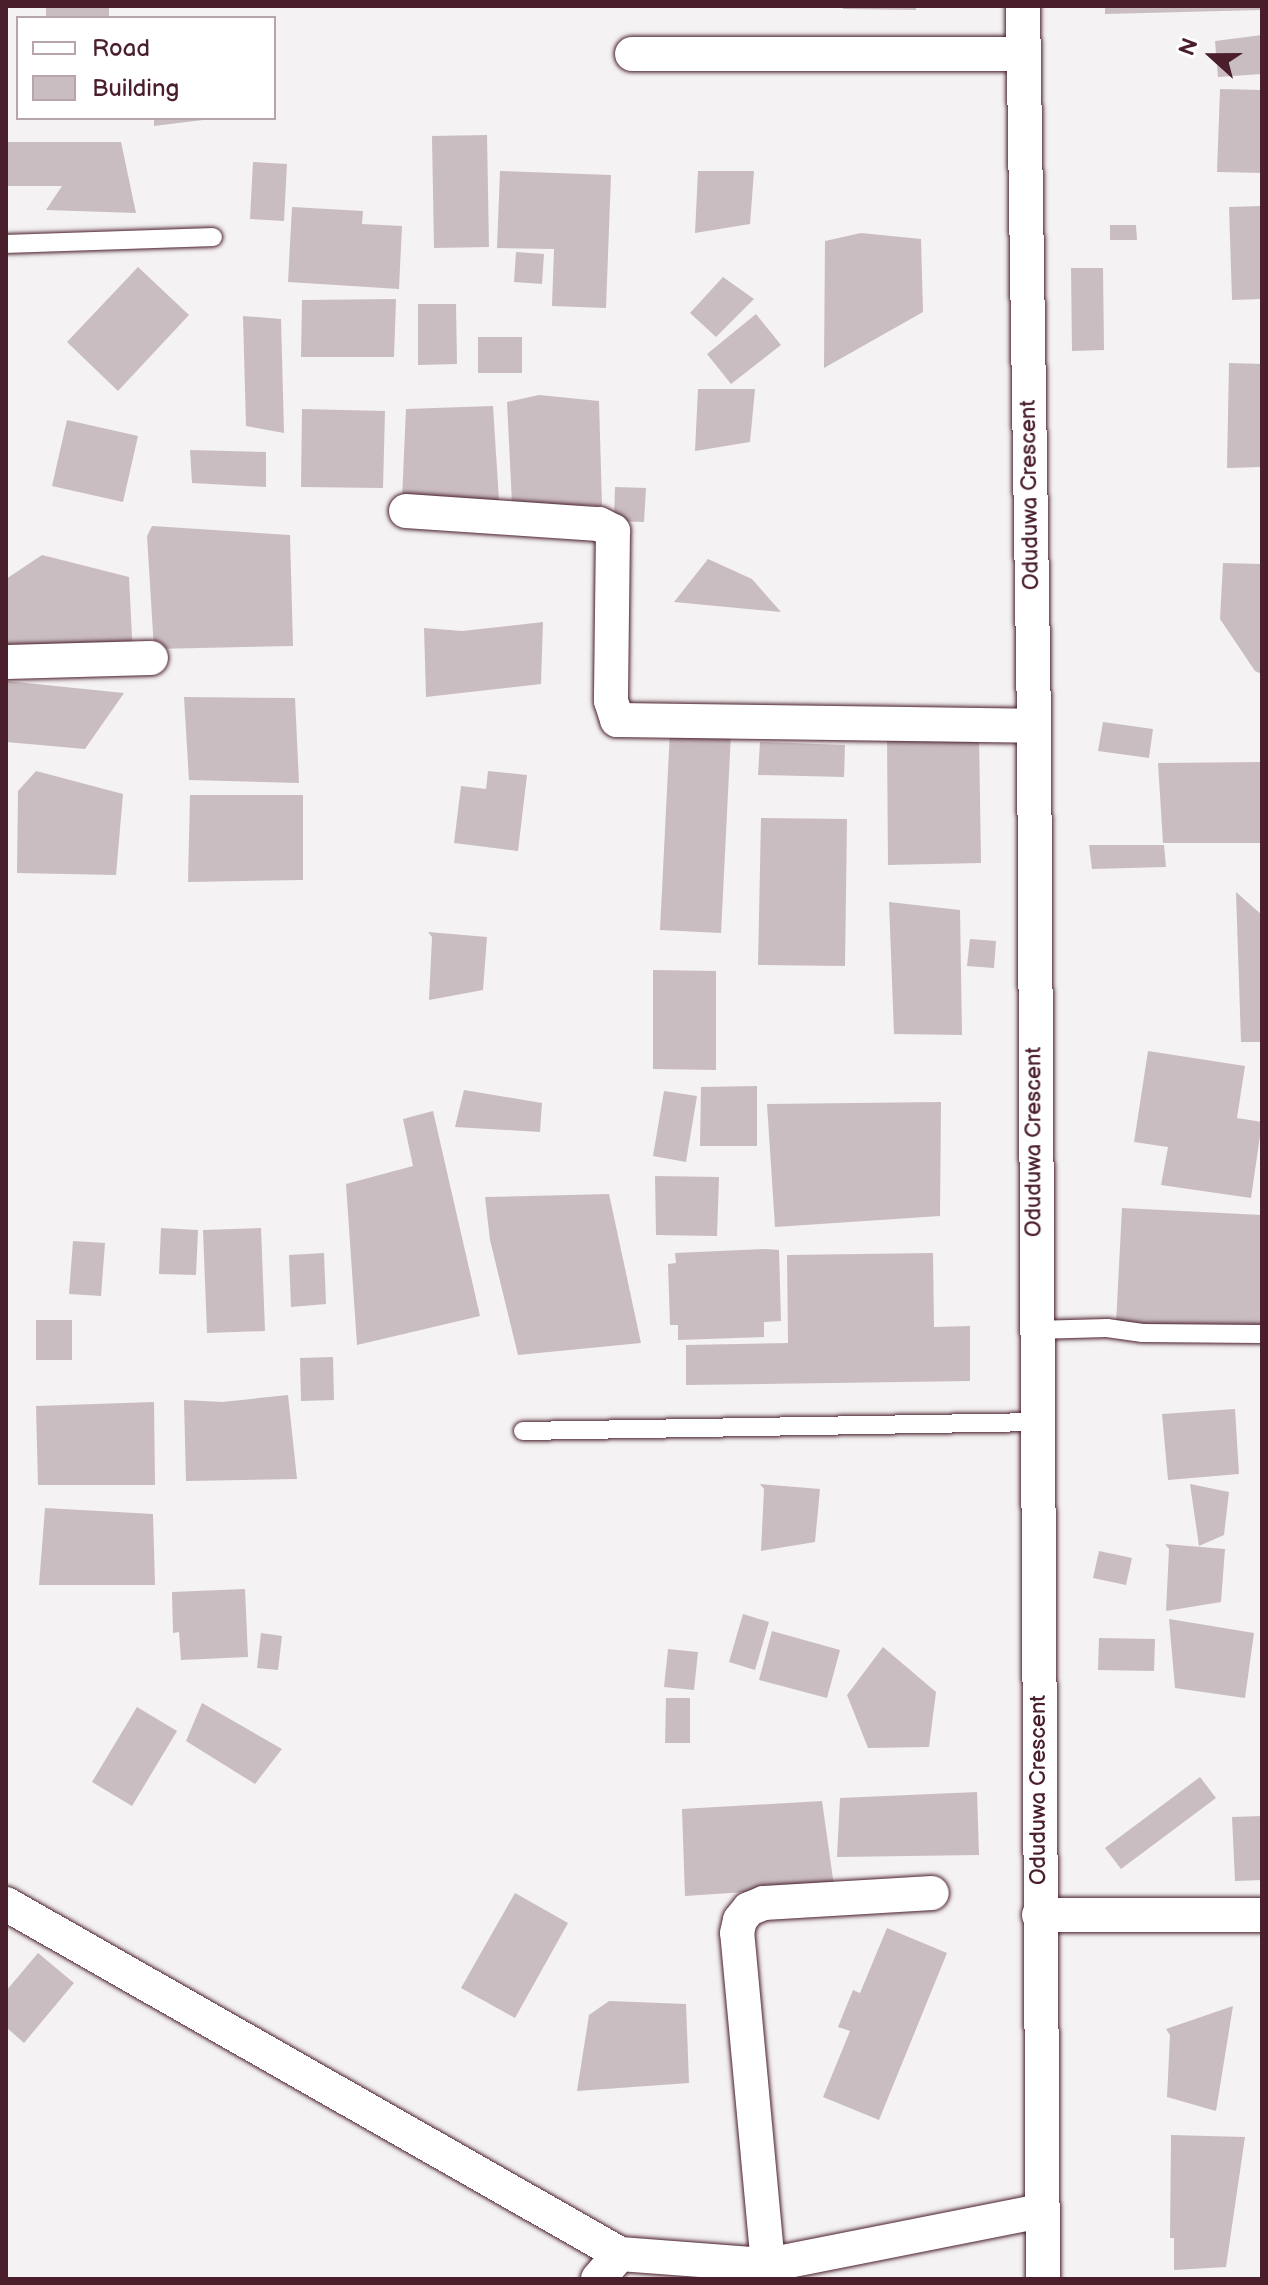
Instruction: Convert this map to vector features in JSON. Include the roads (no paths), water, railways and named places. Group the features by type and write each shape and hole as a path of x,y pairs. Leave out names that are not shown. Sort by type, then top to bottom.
{"street":[{"name":"Oduduwa Crescent","path":"1023,6 1034,726 1035,1330 1043,2279"},
{"path":"632,54 1024,54"},
{"path":"406,511 599,524 613,531 611,701 617,720 1034,726"},
{"path":"6,662 151,658"},
{"path":"768,2265 737,1933 740,1920 749,1909 764,1903 932,1893"},
{"path":"6,1904 609,2266 768,2265 1041,2211"},
{"path":"1039,1915 1262,1915"}],"lane":[{"path":"6,244 213,237"},
{"path":"1035,1330 1107,1328 1143,1333 1262,1334"},
{"path":"523,1431 1037,1422"}]}
